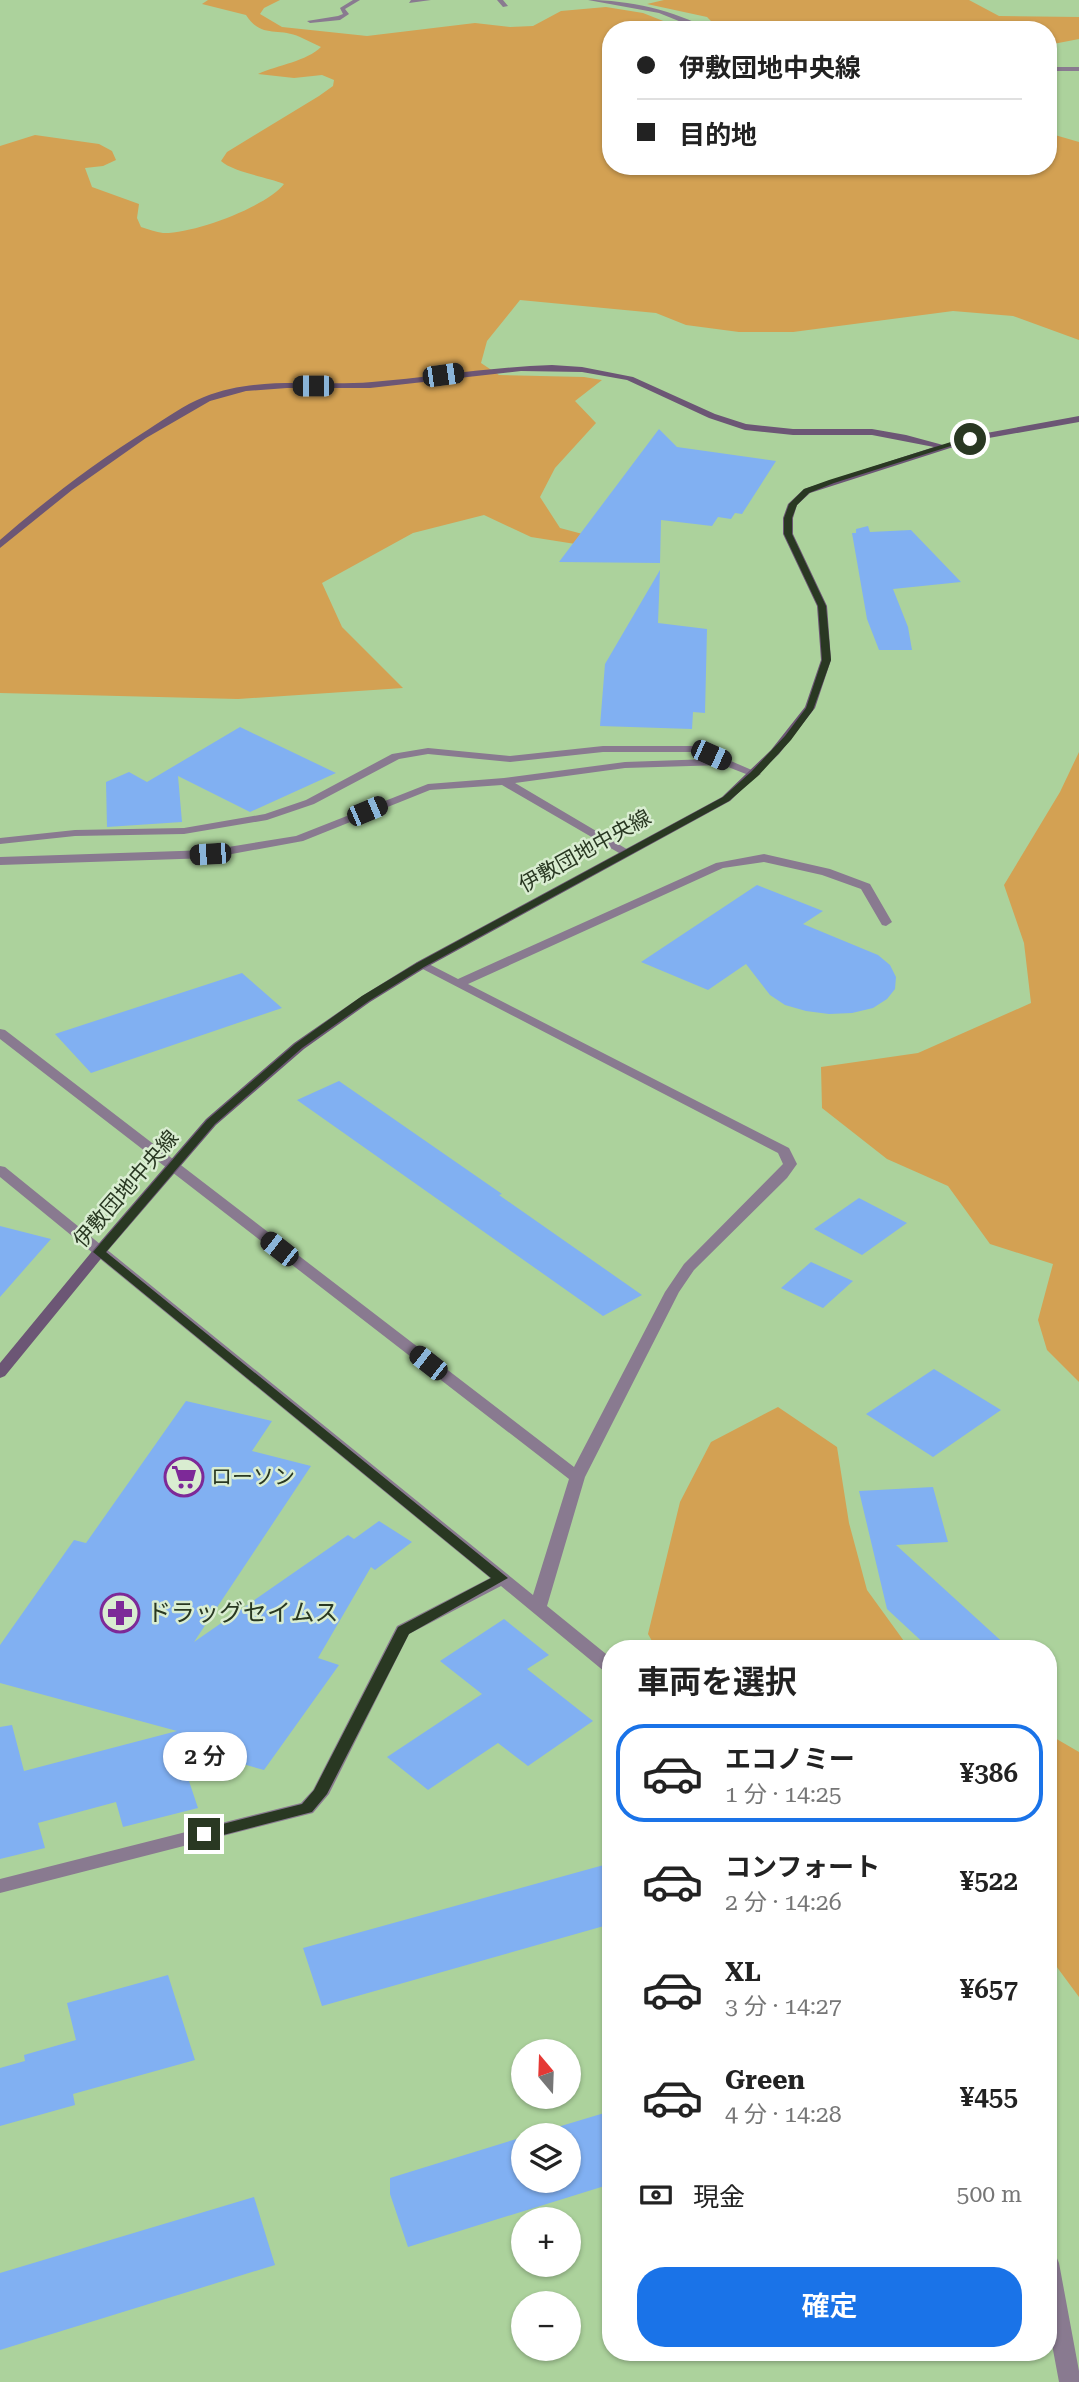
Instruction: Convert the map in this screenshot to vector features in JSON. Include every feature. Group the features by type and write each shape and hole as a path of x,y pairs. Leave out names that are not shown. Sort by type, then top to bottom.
{"street":[{"path":"310,21 340,18 346,14 342,9 357,0"},
{"path":"411,2 428,0"},
{"path":"591,0 660,11 685,21"},
{"path":"611,2 620,0"},
{"path":"1057,69 1079,69"},
{"path":"0,545 73,484 177,415 209,398 232,391 270,387 369,385 496,369 583,370 635,379 740,426 800,434 870,432 897,435 941,447"},
{"name":"伊敷団地中央線","path":"0,1373 211,1122 299,1046 421,965 726,799 755,774 788,738 810,708 827,660 822,606 788,534 788,518 793,504 807,491 941,447 999,432 1079,419"},
{"path":"0,841 75,833 184,831 267,817 310,802 396,756 428,751 510,759 603,749 696,749 755,774"},
{"path":"0,861 167,857 222,852 299,839 428,786 504,781 625,765 726,761"},
{"path":"504,781 626,853"},
{"path":"458,984 720,864 764,858 826,872 866,887 886,922"},
{"path":"421,965 783,1151 790,1164 690,1267 672,1292 577,1477 538,1608"},
{"path":"0,1033 577,1477"},
{"path":"0,1170 602,1661"},
{"path":"0,1886 307,1808 320,1794 403,1630 501,1578"},
{"path":"1057,2312 1070,2382"}],"shaded area":[{"path":"208,0 280,0 264,8 260,14 282,27 367,36 475,23 510,27 533,26 561,11 606,7 643,13 663,21 602,21 602,175 1057,175 1057,136 1079,142 1079,340 1013,316 953,311 793,332 739,332 686,325 656,313 520,300 487,341 481,363 499,375 584,377 602,380 575,401 596,423 555,468 540,497 560,528 590,536 588,546 531,537 484,515 413,533 322,583 342,627 403,688 238,699 0,693 0,146 35,135 99,144 112,151 116,160 103,166 85,168 92,187 139,204 137,218 141,227 163,233 192,229 228,218 275,193 284,184 242,171 221,161 227,152 333,86 334,80 322,75 294,78 258,74 300,59 321,47 292,34 264,30 246,15 202,4"},
{"path":"664,0 969,0 999,16 1079,17 1079,39 1057,43 1057,21 711,21 707,17 647,4"},
{"path":"1079,752 1079,1382 1047,1350 1038,1320 1053,1264 990,1244 948,1186 887,1159 822,1108 821,1067 918,1053 1031,1003 1024,943 1004,885 1060,792"},
{"path":"778,1407 837,1447 849,1523 867,1590 903,1640 651,1640 648,1634 680,1502 711,1442"},
{"path":"1057,1739 1079,1752 1079,1997 1057,1967"}],"building":[{"path":"659,429 677,447 776,461 742,514 735,513 731,519 718,517 712,526 661,520 660,563 559,562"},
{"path":"868,526 870,532 911,530 961,582 893,589 908,627 912,650 879,650 867,619 852,533"},
{"path":"660,570 658,623 707,629 705,713 693,712 692,729 600,726 605,664"},
{"path":"240,727 336,773 250,812 178,776 182,822 107,827 106,782 129,772 147,782"},
{"path":"757,885 823,911 803,924 878,955 890,965 896,977 895,989 887,999 873,1008 852,1013 806,1011 785,1005 770,995 746,964 708,990 641,962"},
{"path":"242,973 282,1008 91,1073 55,1034"},
{"path":"339,1081 642,1295 603,1316 297,1100"},
{"path":"859,1198 907,1223 862,1255 814,1229"},
{"path":"0,1226 51,1239 0,1297"},
{"path":"811,1262 853,1281 823,1308 781,1288"},
{"path":"934,1369 1001,1410 933,1457 866,1414"},
{"path":"186,1401 272,1421 252,1451 311,1466 194,1642 348,1535 354,1539 379,1521 412,1542 375,1570 371,1567 318,1658 339,1665 264,1770 177,1745 198,1808 123,1827 116,1802 38,1823 45,1848 0,1859 0,1727 12,1725 24,1771 177,1731 0,1683 0,1645 74,1540 86,1543"},
{"path":"933,1487 948,1542 896,1545 1000,1640 920,1640 887,1609 859,1491"},
{"path":"504,1619 549,1655 527,1669 593,1721 528,1766 498,1743 428,1790 387,1757 482,1694 440,1661"},
{"path":"602,1865 602,1927 322,2006 303,1948"},
{"path":"168,1975 195,2060 73,2094 75,2105 0,2126 0,2068 25,2061 24,2055 76,2040 67,2003"},
{"path":"602,2114 602,2187 537,2207 511,2207 511,2215 408,2247 390,2194 390,2178 511,2141 511,2193 581,2193 581,2123 571,2123"},
{"path":"254,2197 275,2265 0,2350 0,2273"}],"place":[{"name":"ローソン","path":"184,1477"},
{"name":"ドラッグセイムス","path":"120,1613"}],"route":[{"path":"204,1834 307,1808 320,1794 403,1630 501,1578 99,1252 211,1122 299,1046 421,965 726,799 755,774 788,738 810,708 827,660 822,606 788,534 788,518 793,504 807,491 832,481 970,439"}]}
